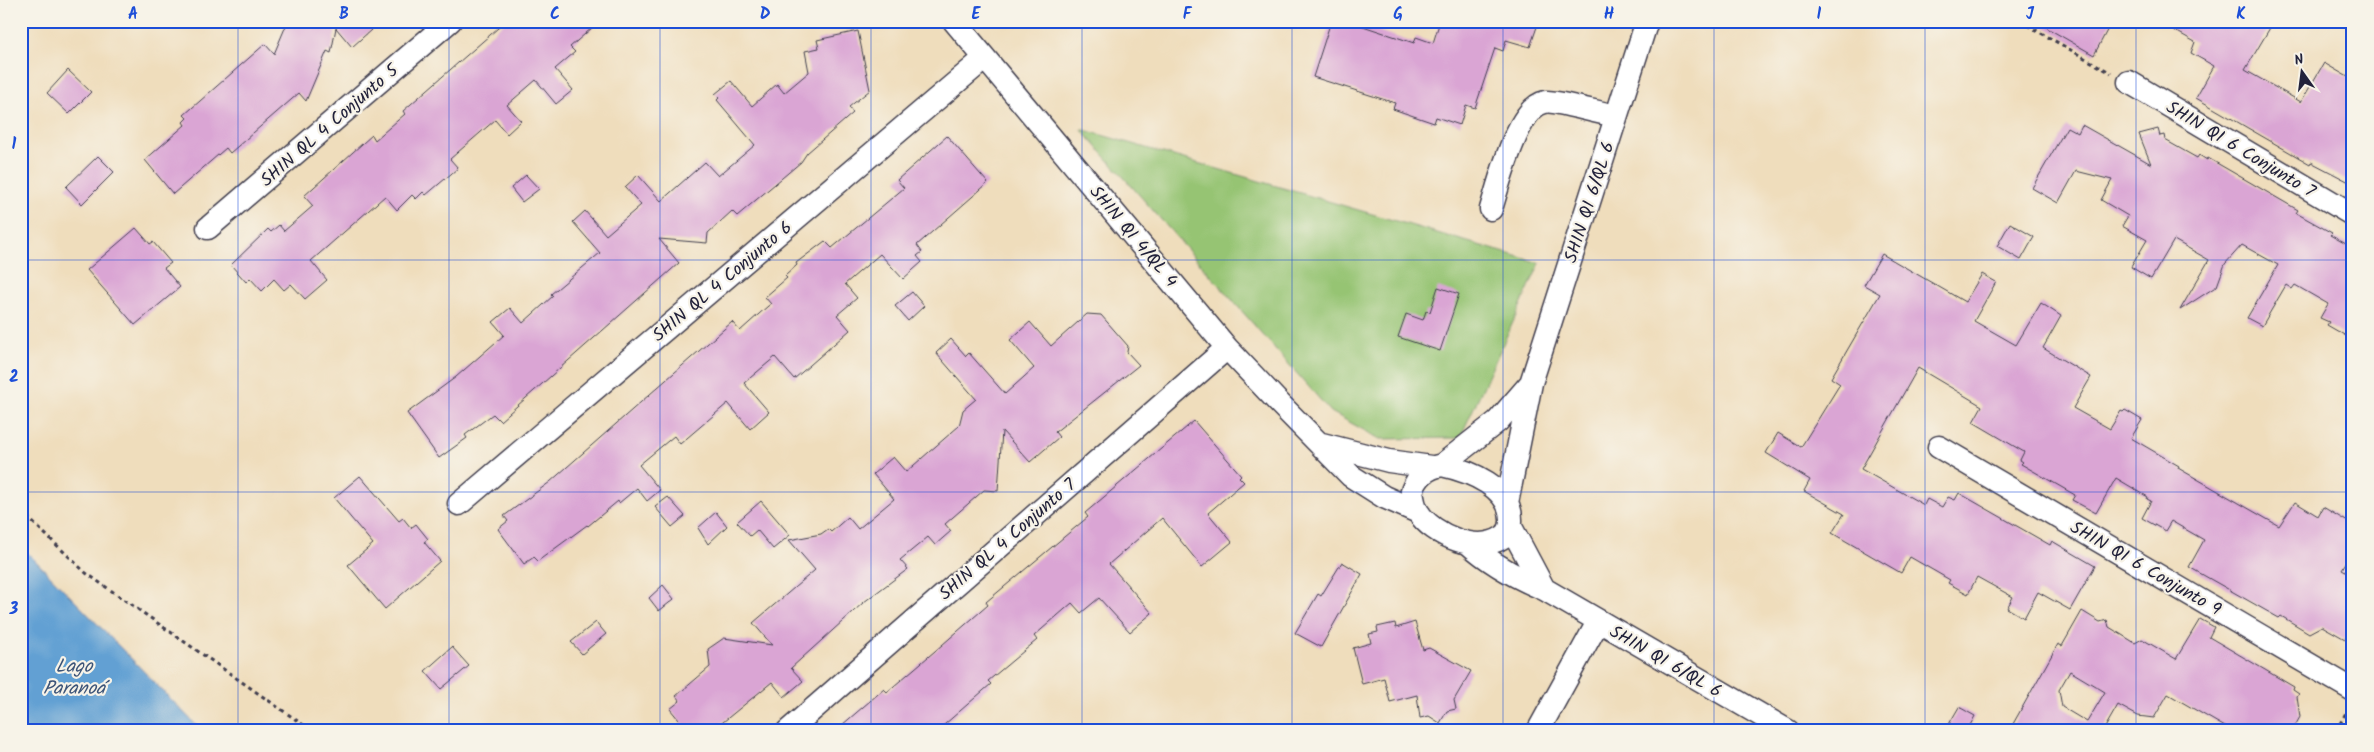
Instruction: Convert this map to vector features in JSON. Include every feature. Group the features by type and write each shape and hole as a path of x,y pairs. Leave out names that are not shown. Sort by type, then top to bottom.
{"street":[{"name":"SHIN QL 4 Conjunto 5","path":"208,228 450,21"},
{"name":"SHIN QI 4/QL 4","path":"954,21 1227,348 1351,476 1366,487 1418,512"},
{"name":"SHIN QI 6/QL 6","path":"1507,502 1531,383 1647,21"},
{"name":"SHIN QL 4 Conjunto 6","path":"459,504 985,58"},
{"name":"SHIN QI 6 Conjunto 7","path":"2129,82 2353,215"},
{"path":"1491,208 1523,119 1533,107 1545,102 1616,116"},
{"name":"SHIN QL 4 Conjunto 7","path":"788,731 1227,348"},
{"name":"SHIN QI 6/QL 6","path":"1437,466 1498,421 1531,383"},
{"name":"SHIN QI 4/QL 4","path":"1321,443 1370,457 1437,466"},
{"name":"SHIN QI 6 Conjunto 9","path":"1938,447 2353,690"},
{"path":"1511,527 1504,536 1496,540 1481,544 1468,543 1436,530 1418,512 1412,491 1420,476 1437,466 1465,470 1500,493 1507,502 1511,516 1511,527 1544,589"},
{"name":"SHIN QI 6/QL 6","path":"1468,543 1504,570 1544,589 1788,731"},
{"path":"1538,731 1598,622"}],"path":[{"path":"2020,21 2129,82"},
{"path":"21,511 86,573 312,731"},
{"path":"2336,731 2353,701"}],"green space":[{"path":"1081,129 1540,263 1460,438 1380,439 1331,412"}],"water":[{"name":"Lago Paranoá","path":"21,547 26,551 202,731 21,731"}],"building":[{"path":"288,21 381,21 352,47 336,28 331,53 327,51 306,101 299,93 230,153 226,148 173,194 145,160 185,125 183,122 187,118 184,115 265,44 274,54"},
{"path":"506,21 600,21 570,47 575,52 555,69 573,90 556,104 536,80 507,105 521,121 507,134 495,120 450,159 458,168 426,195 423,192 416,199 412,195 397,210 385,196 311,261 327,280 305,299 291,284 284,290 274,279 262,291 250,278 246,282 231,265 268,229 271,232 279,225 284,231 313,206 304,196 372,135 375,140 405,114 403,111"},
{"path":"1331,21 1346,21 1414,43 1416,37 1433,43 1440,21 1539,21 1530,47 1506,40 1503,51 1495,48 1475,108 1466,105 1460,125 1436,117 1434,123 1393,109 1395,103 1313,77"},
{"path":"2035,21 2112,21 2094,55"},
{"path":"2158,21 2274,21 2245,70 2301,102 2324,63 2353,80 2353,184 2311,162 2310,164 2196,98 2214,66 2191,53 2195,42"},
{"path":"858,31 870,90 849,107 853,113 807,153 801,162 737,216 732,211 708,233 707,243 659,239 679,263 500,421 493,414 465,435 467,438 439,458 407,413 456,377 504,335 493,322 510,308 523,323 553,296 551,294 600,253 573,222 585,211 606,235 641,205 625,187 638,175 661,201 705,162 718,176 755,145 717,100 719,98 715,94 731,81 752,106 777,84 784,93 809,72 805,51 819,48 817,40"},
{"path":"68,70 91,92 69,114 47,93"},
{"path":"2082,125 2151,164 2139,134 2158,129 2160,136 2164,135 2165,140 2197,158 2199,155 2207,160 2208,158 2298,210 2296,213 2332,233 2330,235 2353,248 2353,340 2327,325 2329,322 2320,318 2328,304 2295,285 2292,289 2286,285 2262,326 2247,318 2278,265 2242,245 2225,264 2217,286 2180,310 2209,260 2174,240 2151,279 2131,267 2147,240 2122,226 2128,216 2101,200 2112,180 2076,171 2058,203 2032,188 2067,127 2078,133"},
{"path":"947,136 988,183 917,245 922,252 917,256 922,262 903,279 880,254 845,284 857,298 837,315 850,330 794,379 775,357 744,383 769,412 750,429 728,403 680,444 674,436 639,465 660,490 647,501 637,488 588,526 538,561 534,557 524,564 498,529 508,521 504,516 550,482 732,322 740,331 771,304 765,297 787,278 785,276 797,265 796,263 825,241 832,248 904,188 897,180"},
{"path":"98,156 114,172 82,204 66,187"},
{"path":"526,175 539,189 522,202 511,188"},
{"path":"2010,223 2034,237 2021,260 1997,246"},
{"path":"136,228 150,244 153,242 171,263 164,268 180,287 135,325 87,270"},
{"path":"1882,254 1965,302 1982,274 1996,282 1974,321 2016,345 2041,303 2061,316 2043,348 2091,377 2073,408 2110,429 2121,411 2125,410 2142,420 2131,438 2179,466 2178,468 2279,526 2295,502 2318,516 2323,507 2353,525 2353,551 2342,569 2353,575 2353,626 2345,639 2322,626 2309,633 2189,567 2204,540 2171,521 2165,531 2142,518 2151,501 2147,499 2148,497 2116,478 2096,513 2072,500 2075,495 2021,464 2023,462 2020,460 2024,452 1973,422 1982,406 1918,368 1861,469 1924,505 1927,499 1942,507 1948,497 1955,500 1959,493 2050,545 2052,541 2095,566 2070,610 2038,592 2024,618 2007,608 2013,597 1977,577 1968,594 1948,583 1950,580 1910,557 1901,573 1832,533 1844,514 1804,491 1810,480 1766,453 1778,433 1801,447 1840,384 1831,378 1880,294 1864,285"},
{"path":"1438,287 1459,294 1440,351 1398,337 1406,314 1423,320 1426,311 1430,312"},
{"path":"912,292 924,306 908,321 895,306"},
{"path":"1087,314 1101,315 1128,346 1127,352 1139,365 1055,432 1059,437 1030,462 1002,431 998,491 984,490 945,524 951,531 935,545 928,537 900,560 908,569 864,602 791,668 803,681 784,697 772,682 712,731 688,731 670,709 680,701 676,696 710,667 708,649 724,638 772,645 753,623 815,570 789,540 821,534 828,529 831,532 848,517 858,529 894,499 873,474 893,457 906,472 959,426 963,410 976,399 936,353 951,339 966,356 969,353 1005,394 1034,368 1010,340 1030,322 1051,346"},
{"path":"1194,421 1241,475 1239,477 1244,482 1208,513 1232,542 1202,567 1162,518 1109,564 1152,613 1130,632 1099,598 1081,613 1072,603 1034,636 1037,640 988,681 991,684 937,731 835,731 884,689 887,692 942,645 988,605 986,602 1088,517 1085,513"},
{"path":"360,476 399,521 403,518 411,528 416,524 428,539 424,542 440,561 385,609 348,565 373,544 334,498"},
{"path":"668,497 685,516 672,527 655,507"},
{"path":"761,501 790,535 773,549 757,530 750,536 737,522"},
{"path":"716,512 727,526 708,544 698,528"},
{"path":"1342,562 1362,574 1321,647 1295,633 1318,594 1321,596"},
{"path":"663,585 674,599 659,611 649,598"},
{"path":"2082,611 2100,622 2107,620 2109,627 2135,643 2142,639 2176,659 2200,619 2214,627 2209,637 2294,687 2293,690 2299,694 2297,697 2300,717 2292,731 2232,731 2168,694 2154,718 2138,716 2118,705 2103,731 2009,731 2058,644 2062,646","holes":["2070,671 2105,692 2087,722 2062,707 2059,690"]},
{"path":"596,622 606,634 582,654 571,642"},
{"path":"1415,622 1423,650 1429,648 1471,671 1454,700 1456,709 1447,711 1440,723 1429,716 1420,718 1417,695 1390,702 1384,678 1362,684 1353,648 1371,643 1369,634 1378,632 1377,627 1395,623 1396,628"},
{"path":"452,647 469,666 441,689 425,671"},
{"path":"1959,707 1975,716 1967,731 1945,731"}]}
